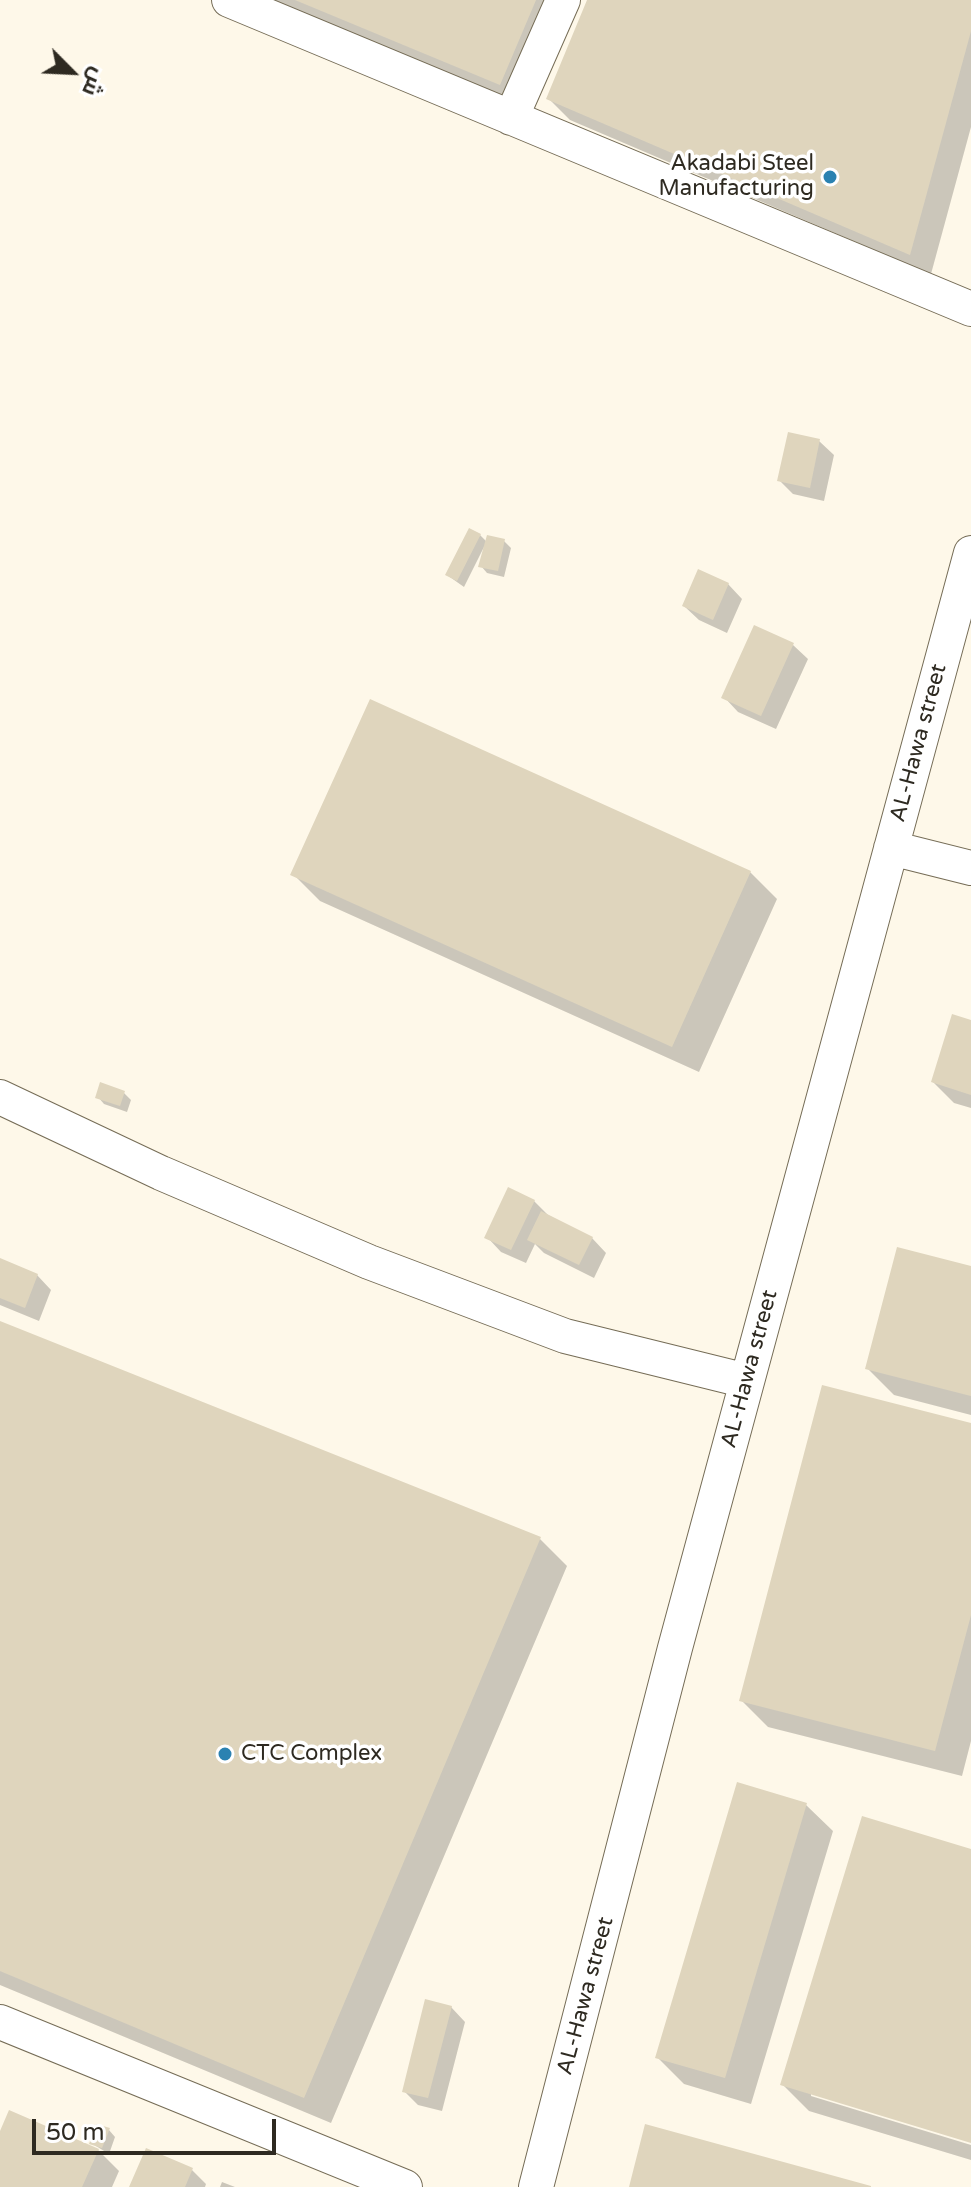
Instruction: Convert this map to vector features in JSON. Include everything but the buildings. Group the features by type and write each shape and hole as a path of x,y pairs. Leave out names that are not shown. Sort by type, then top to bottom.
{"street":[{"path":"229,0 971,309"},
{"path":"511,118 563,0"},
{"name":"AL-Hawa street","path":"536,2187 747,1381 971,553"},
{"path":"891,848 971,868"},
{"path":"0,1097 161,1173 369,1262 565,1336 747,1381"},
{"path":"0,2022 405,2187"}],"place":[{"name":"Akadabi Steel Manufacturing","path":"830,177"},
{"name":"CTC Complex","path":"225,1754"}]}
